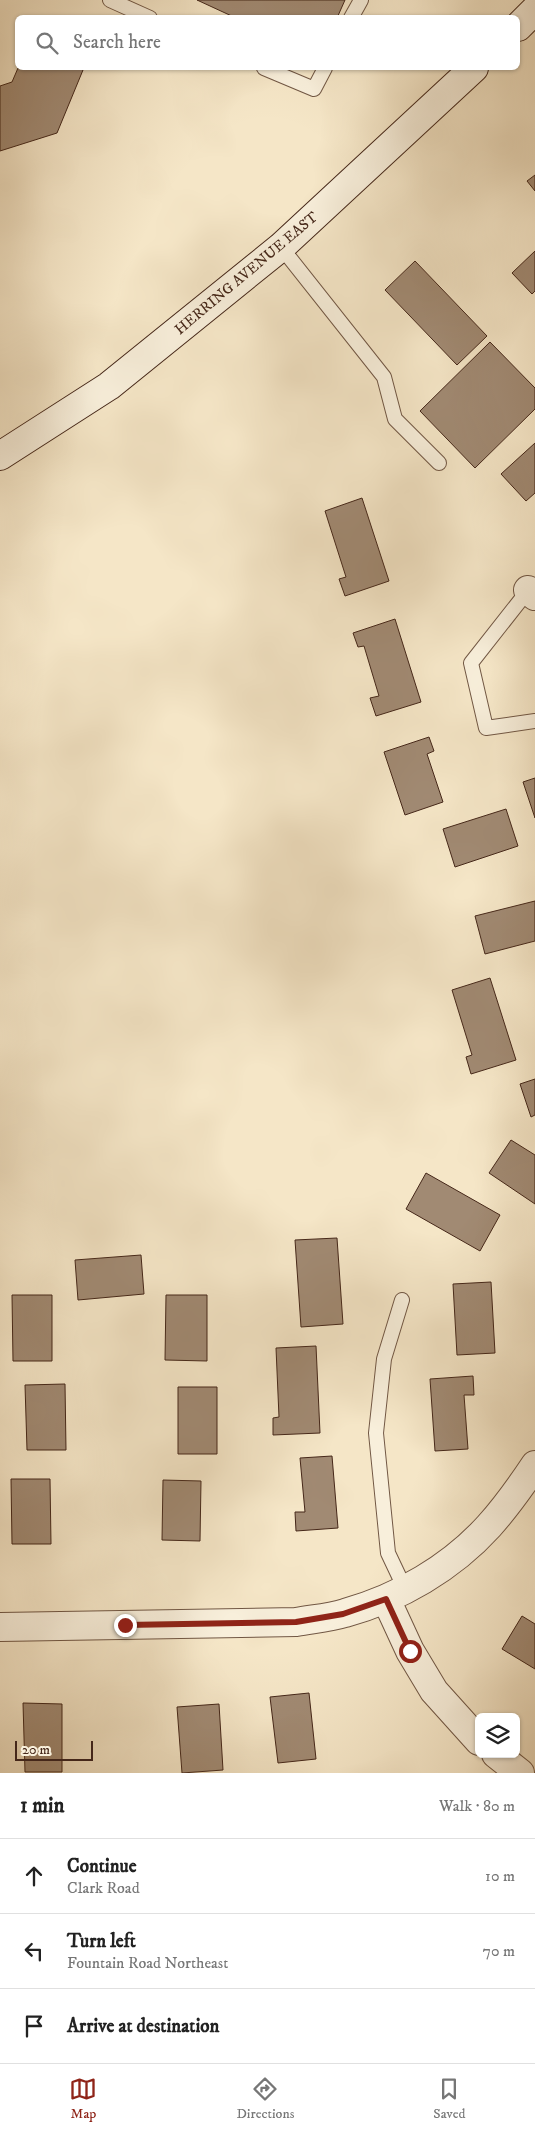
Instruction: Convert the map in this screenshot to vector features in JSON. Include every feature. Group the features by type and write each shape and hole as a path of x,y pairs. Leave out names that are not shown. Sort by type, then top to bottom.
{"street":[{"path":"520,25 535,10"},
{"name":"HERRING AVENUE EAST","path":"0,456 109,386 281,248 472,70"},
{"path":"0,1627 296,1622 343,1614 396,1594 452,1559 488,1527 535,1465"},
{"path":"396,1594 410,1651 434,1691 475,1737"},
{"path":"501,1758 520,1773"}],"lane":[{"path":"110,0 143,15"},
{"path":"353,15 360,0"},
{"path":"269,70 314,89 325,70"},
{"path":"281,248 384,377 395,419 440,463"},
{"path":"533,590 472,663 486,728 535,721"},
{"path":"396,1594 388,1553 376,1433 384,1359 402,1300"}],"building":[{"path":"197,0 345,0 338,15 230,15"},
{"path":"17,70 83,70 57,133 0,151 0,86 12,82"},
{"path":"535,175 535,191 527,181"},
{"path":"535,251 535,291 532,294 512,273"},
{"path":"415,261 487,336 457,365 385,290"},
{"path":"490,342 535,388 535,409 475,468 420,411"},
{"path":"535,443 535,493 526,501 501,474"},
{"path":"362,498 389,581 345,596 339,579 346,577 325,511"},
{"path":"395,619 421,702 376,716 370,698 379,696 364,646 358,647 353,633"},
{"path":"429,737 434,751 427,754 443,802 405,815 384,752"},
{"path":"535,778 535,818 523,782"},
{"path":"506,809 518,846 455,867 443,829"},
{"path":"535,901 535,941 485,954 475,916"},
{"path":"490,978 516,1060 471,1074 466,1057 472,1055 452,990"},
{"path":"535,1079 535,1115 531,1117 520,1084"},
{"path":"511,1140 535,1155 535,1204 489,1173"},
{"path":"426,1173 500,1215 480,1251 406,1209"},
{"path":"337,1238 343,1324 301,1327 295,1240"},
{"path":"141,1255 144,1294 78,1300 75,1260"},
{"path":"491,1282 495,1353 457,1355 453,1284"},
{"path":"12,1295 52,1295 52,1361 13,1361"},
{"path":"166,1295 207,1295 207,1361 165,1360"},
{"path":"316,1346 320,1433 273,1435 273,1418 279,1417 276,1348"},
{"path":"473,1376 474,1395 464,1395 468,1449 435,1451 430,1379"},
{"path":"65,1384 66,1450 27,1450 25,1385"},
{"path":"178,1387 217,1387 217,1454 178,1454"},
{"path":"332,1456 338,1528 296,1531 295,1512 305,1512 300,1458"},
{"path":"11,1479 50,1479 51,1544 12,1544"},
{"path":"163,1480 201,1481 200,1541 162,1540"},
{"path":"522,1616 535,1624 535,1669 502,1649"},
{"path":"309,1693 316,1759 278,1763 270,1697"},
{"path":"23,1703 62,1704 62,1772 25,1772"},
{"path":"219,1704 223,1770 182,1773 177,1707"}],"route":[{"path":"125,1625 296,1622 343,1614 386,1599 410,1651"}]}
